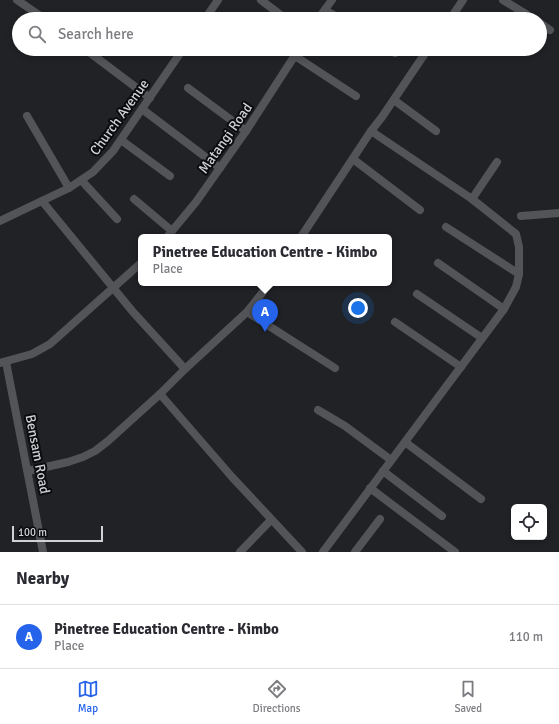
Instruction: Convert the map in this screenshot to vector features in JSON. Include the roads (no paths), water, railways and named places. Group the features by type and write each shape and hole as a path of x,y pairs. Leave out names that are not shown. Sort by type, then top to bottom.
{"street":[{"path":"17,0 35,12"},
{"path":"209,12 218,0"},
{"path":"261,0 277,12"},
{"path":"328,12 325,10 332,0"},
{"path":"455,12 463,0"},
{"path":"504,0 523,12"},
{"path":"94,56 150,98"},
{"name":"Church Avenue","path":"0,221 69,188 93,172 104,162 179,56"},
{"name":"Matangi Road","path":"169,234 196,202 220,168 294,56"},
{"path":"302,56 356,96"},
{"path":"303,234 371,131 423,56"},
{"path":"188,88 246,131"},
{"path":"394,100 436,131"},
{"path":"142,109 220,168"},
{"path":"26,116 69,188"},
{"path":"323,552 504,309 516,286 519,274 519,247 516,234 472,199 371,131"},
{"path":"121,140 170,176"},
{"path":"353,159 420,210"},
{"path":"472,199 497,162"},
{"path":"82,180 117,219"},
{"path":"134,199 169,234"},
{"path":"42,201 133,312 185,370"},
{"path":"520,216 559,213"},
{"path":"446,227 519,274"},
{"path":"438,263 504,309"},
{"path":"3,362 32,354 50,344 138,266"},
{"path":"28,470 83,458 95,451 160,394 247,312 268,286"},
{"path":"417,294 482,338"},
{"path":"247,312 335,368"},
{"path":"396,322 461,367"},
{"name":"Bensam Road","path":"3,362 28,470 43,552"},
{"path":"160,394 271,520 302,552"},
{"path":"318,410 345,426 391,460"},
{"path":"405,442 482,499"},
{"path":"383,471 442,516"},
{"path":"370,488 455,552"},
{"path":"355,552 380,519"},
{"path":"240,552 271,520"}],"place":[{"name":"Pinetree Education Centre - Kimbo","path":"265,332"}]}
